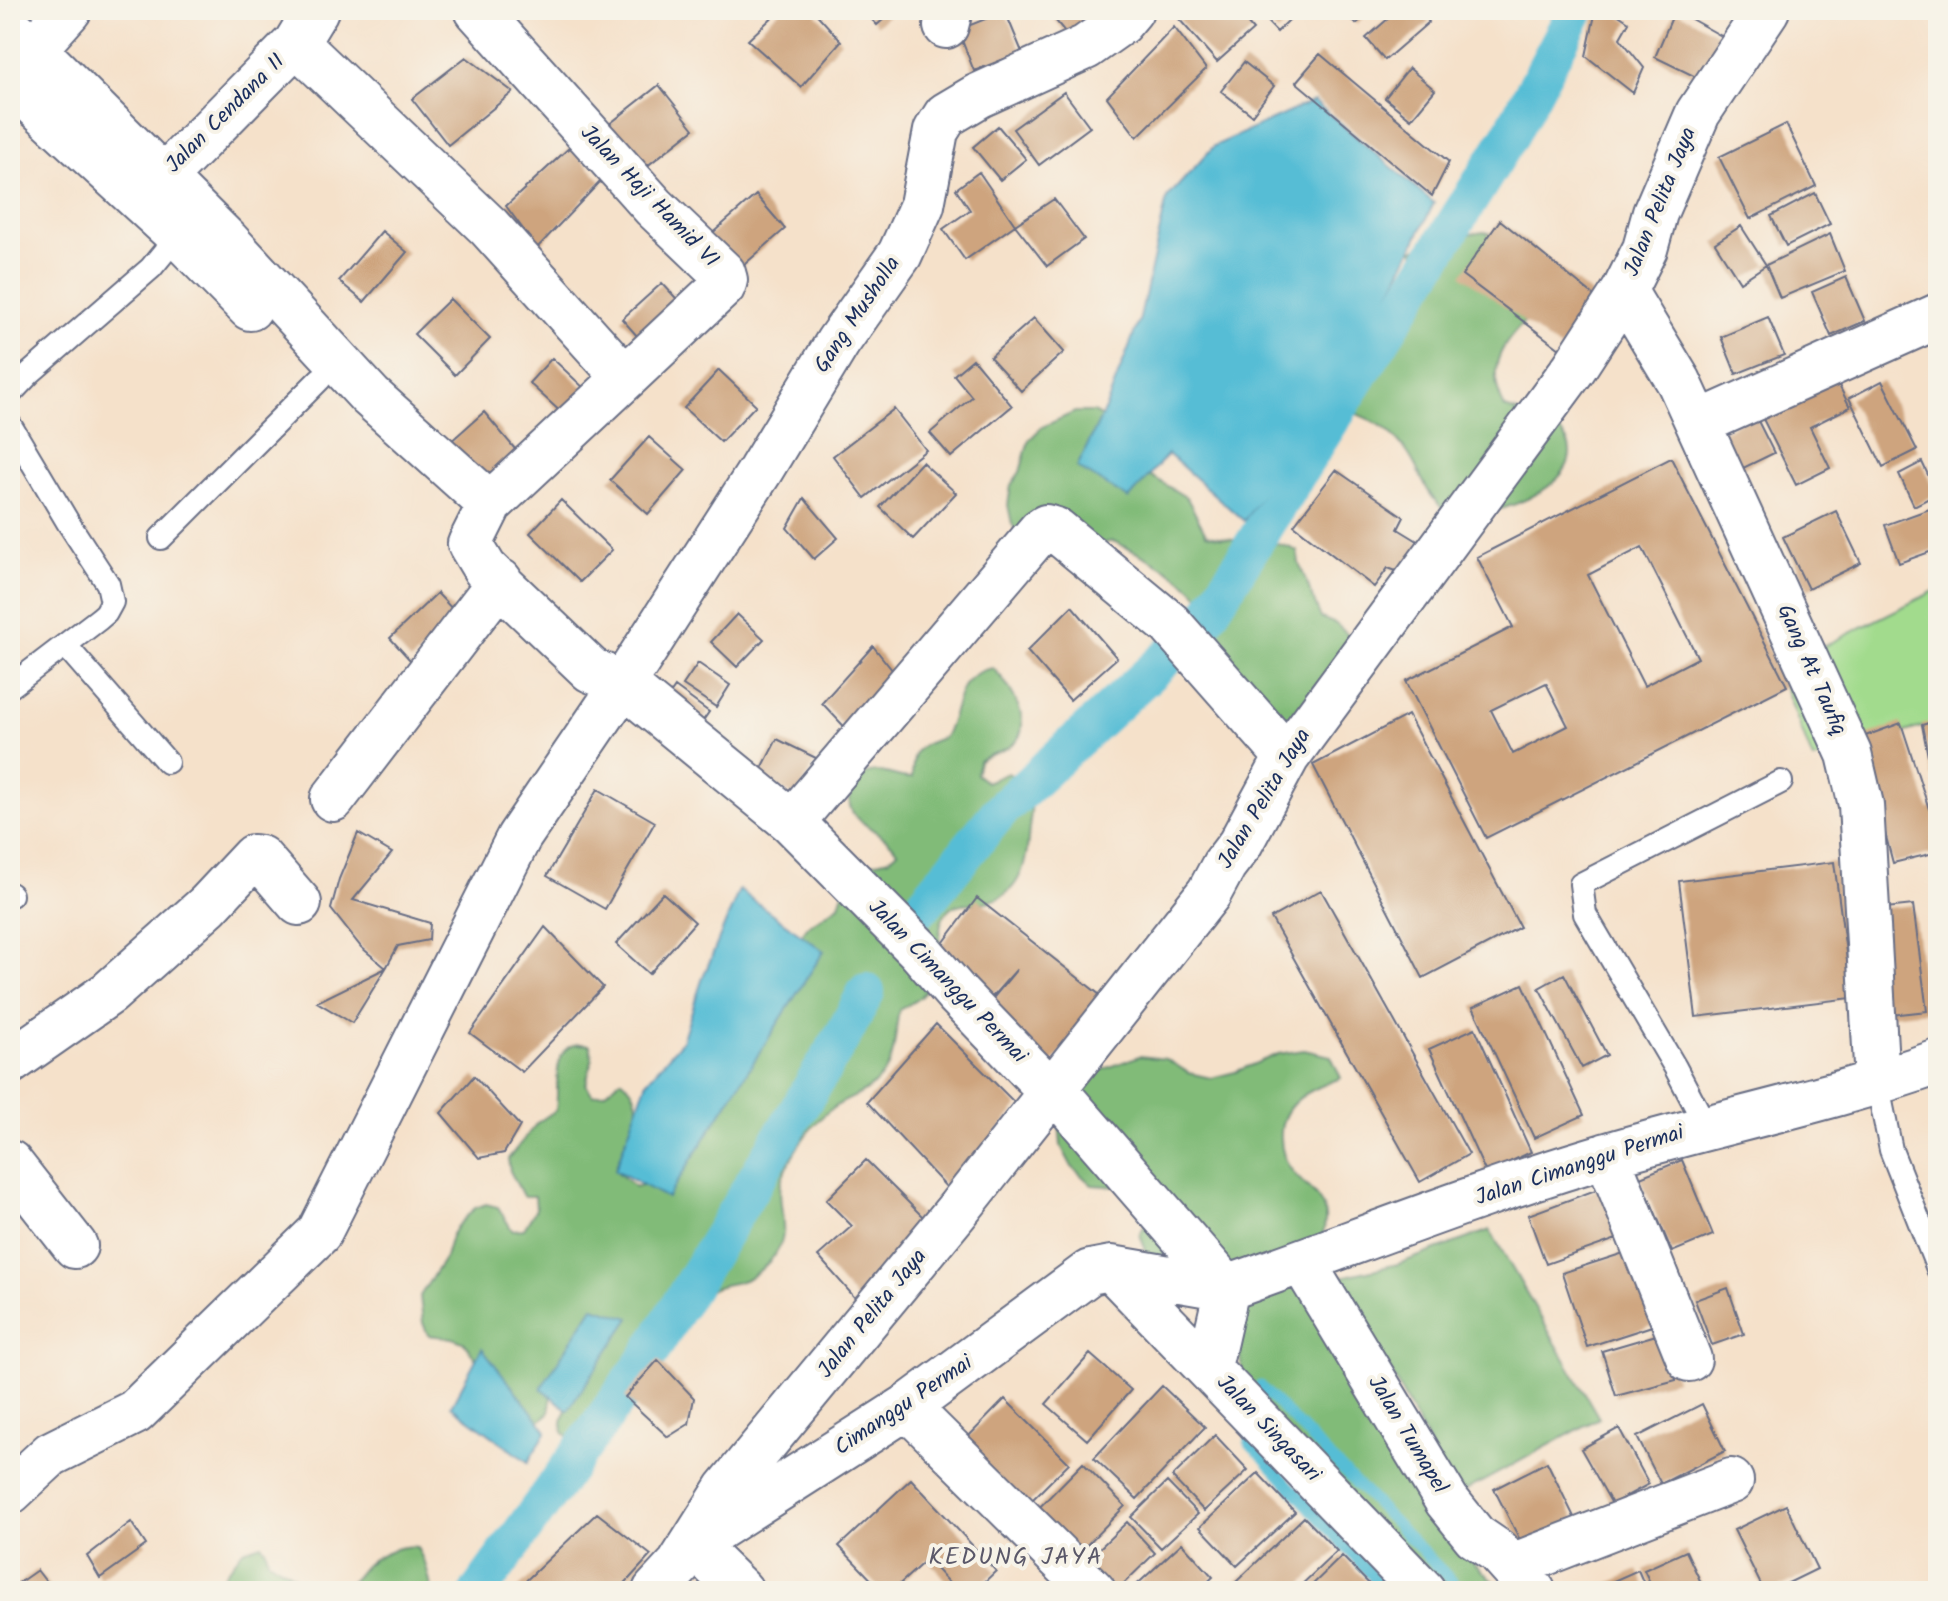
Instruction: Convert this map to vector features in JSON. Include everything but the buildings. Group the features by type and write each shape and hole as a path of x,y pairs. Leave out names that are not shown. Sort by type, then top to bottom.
{"street":[{"path":"18,53 69,10"},
{"name":"Jalan Haji Hamid VI","path":"477,10 654,207 723,273 725,280 723,286 485,513"},
{"name":"Gang Musholla","path":"10,1492 51,1454 135,1412 319,1233 519,837 623,684 760,471 838,342 900,254 922,205 936,131 946,115 978,96 1086,47 1120,23 1131,10"},
{"name":"Jalan Pelita Jaya","path":"655,1591 679,1565 727,1489 965,1201 1209,893 1240,844 1287,757 1574,368 1624,291 1645,249 1655,213 1698,113 1767,10"},
{"path":"306,27 625,378"},
{"name":"Jalan Cendana II","path":"163,178 306,27"},
{"path":"18,53 163,178 227,241 370,396 485,513"},
{"path":"18,53 178,235 320,379 485,513"},
{"name":"Gang At Taufiq","path":"1624,291 1679,382 1699,423 1843,741 1857,780 1877,1082"},
{"path":"1699,423 1938,316"},
{"name":"Jalan Cimanggu Permai","path":"485,513 470,544 485,569 591,670 623,684 792,822 919,950 1037,1077 1053,1088 1227,1288"},
{"path":"792,822 1046,527 1056,530 1170,624 1287,757"},
{"path":"333,799 500,581"},
{"path":"10,1062 109,993 208,905 253,857 260,858 299,903"},
{"name":"Jalan Cimanggu Permai","path":"1111,1268 1227,1288 1476,1198 1607,1155 1877,1082 1938,1062"},
{"path":"1607,1155 1689,1359"},
{"path":"10,1163 75,1246"},
{"name":"Jalan Tumapel","path":"1302,1261 1447,1501 1475,1536 1497,1551 1522,1579"},
{"name":"Cimanggu Permai","path":"693,1544 907,1407 1090,1272 1111,1268"},
{"name":"Jalan Singasari","path":"1111,1268 1210,1365 1423,1591"},
{"path":"1210,1365 1227,1288"},
{"path":"907,1407 1093,1591"},
{"path":"1522,1579 1731,1481"},
{"path":"693,1544 741,1591"}],"lane":[{"path":"10,394 151,268 178,235"},
{"path":"161,538 320,379"},
{"path":"10,425 110,589 112,602 106,613 10,687"},
{"path":"65,645 167,762"},
{"path":"1706,1126 1585,914 1581,884 1781,782"},
{"path":"1877,1082 1891,1150 1938,1269"}],"green space":[{"path":"1484,232 1502,236 1537,310 1515,332 1500,354 1496,378 1498,392 1505,408 1556,428 1569,445 1568,463 1557,479 1538,493 1490,512 1467,514 1448,511 1441,506 1393,435 1381,425 1352,411 1327,389 1362,321 1380,321 1407,305 1409,288 1422,259 1412,250 1452,237"},
{"path":"1075,412 1093,412 1110,421 1138,468 1187,498 1206,534 1274,543 1297,551 1321,618 1336,624 1352,638 1293,740 1213,645 1212,614 1181,579 1113,541 1096,545 1022,541 1012,524 1008,505 1011,485 1020,472 1029,440 1042,427"},
{"path":"1938,589 1938,722 1813,760 1778,669"},
{"path":"993,668 1013,694 1022,727 1012,745 979,761 976,774 986,782 1008,773 1028,785 1031,806 1027,852 1016,883 1000,897 958,905 944,916 933,973 920,997 899,1010 886,1070 867,1089 833,1108 818,1121 789,1163 781,1181 783,1233 776,1253 749,1278 714,1288 691,1307 674,1326 662,1365 625,1387 603,1426 596,1432 573,1440 563,1432 562,1421 567,1410 553,1386 549,1413 539,1422 481,1367 465,1343 428,1335 423,1323 420,1296 445,1257 457,1226 475,1208 486,1204 498,1207 512,1230 524,1229 536,1209 535,1196 523,1196 510,1171 508,1159 537,1123 556,1110 557,1076 562,1055 577,1044 590,1045 592,1058 586,1085 593,1095 604,1093 621,1079 631,1089 637,1111 615,1170 635,1187 646,1184 808,926 839,905 842,895 864,865 889,859 898,851 863,823 850,807 850,798 857,783 866,774 875,772 912,778 915,754 922,746 944,737 964,685 980,672"},
{"path":"1304,1050 1331,1056 1341,1078 1308,1092 1291,1106 1282,1126 1284,1156 1293,1172 1324,1209 1322,1240 1404,1471 1434,1522 1450,1542 1505,1591 1410,1591 1244,1378 1235,1330 1226,1309 1159,1289 1140,1234 1152,1212 1119,1187 1092,1185 1072,1167 1061,1146 1059,1121 1086,1076 1139,1056 1166,1059 1189,1073 1211,1078 1235,1072 1278,1054"},
{"path":"1490,1230 1599,1418 1456,1496 1341,1277 1398,1264"},
{"path":"261,1544 268,1560 294,1576 305,1591 212,1591 243,1550"},
{"path":"411,1546 417,1547 426,1566 432,1591 305,1591 344,1586 378,1556"}],"water":[{"path":"1314,101 1434,203 1348,378 1244,521 1168,454 1129,499 1077,467 1105,409 1140,318 1167,198 1214,146"},
{"path":"739,890 824,951 667,1198 615,1170 647,1081 682,1041 702,980"},
{"path":"593,1307 630,1318 568,1410 541,1388"},
{"path":"482,1348 547,1431 528,1462 451,1406"}],"waterway":[{"path":"921,908 1000,811 1203,624 1511,134 1576,10"},
{"path":"479,1591 646,1360 845,1032 866,992"},
{"path":"1260,1386 1462,1591"},
{"path":"1249,1442 1386,1591"}],"district":[{"name":"KEDUNG JAYA","path":"1016,1557"}]}
